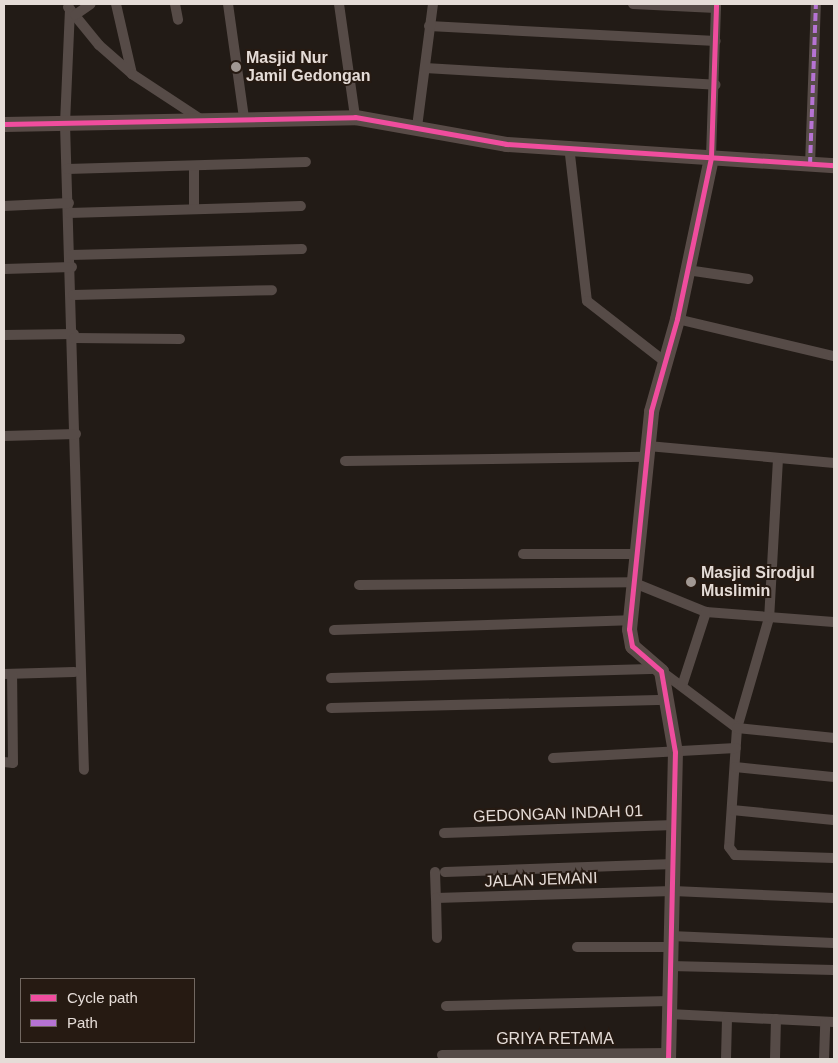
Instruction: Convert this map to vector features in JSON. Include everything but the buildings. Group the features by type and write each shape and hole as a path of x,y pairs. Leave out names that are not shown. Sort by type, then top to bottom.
{"street":[{"path":"70,9 91,4"},
{"path":"116,4 132,74"},
{"path":"175,4 178,20"},
{"path":"228,4 244,118"},
{"path":"339,4 355,117"},
{"path":"417,127 433,4"},
{"path":"633,4 716,6 716,84 711,157 677,319 652,404 632,582 629,620 632,646 660,670 737,728 834,738"},
{"path":"810,166 816,4"},
{"path":"70,9 132,74 202,120"},
{"path":"70,9 65,124 72,255 84,770"},
{"path":"429,26 716,40"},
{"path":"425,68 716,84"},
{"path":"4,124 355,117 506,144 568,146 810,166 834,165"},
{"path":"568,146 588,301 664,361"},
{"path":"67,169 306,162"},
{"path":"194,166 194,209"},
{"path":"4,206 194,209 301,206"},
{"path":"72,255 302,249"},
{"path":"4,269 72,267"},
{"path":"686,270 748,279"},
{"path":"73,295 272,290"},
{"path":"677,319 834,356"},
{"path":"4,335 180,339"},
{"path":"4,436 76,434"},
{"path":"345,461 648,451 834,463"},
{"path":"778,459 769,618 737,728 732,810 732,854 834,858"},
{"path":"523,554 636,554"},
{"path":"359,585 632,582 706,612 834,622"},
{"path":"682,686 706,612"},
{"path":"334,630 629,620"},
{"path":"331,678 660,670"},
{"path":"660,670 668,700 674,752 674,864 668,1056"},
{"path":"4,762 13,763 8,674 74,672"},
{"path":"331,708 668,700"},
{"path":"553,758 736,748"},
{"path":"735,767 834,777"},
{"path":"732,810 834,820"},
{"name":"GEDONGAN INDAH 01","path":"444,833 674,824"},
{"path":"437,938 436,898 440,872 674,864"},
{"name":"JALAN JEMANI","path":"436,898 673,891 834,898"},
{"path":"577,947 671,942 834,943"},
{"path":"670,966 834,970"},
{"path":"446,1006 669,1008 727,1017 830,1022 824,1059"},
{"path":"726,1059 727,1017"},
{"path":"775,1059 776,1019"},
{"name":"GRIYA RETAMA","path":"442,1055 668,1056"}],"marked path":[{"path":"810,165 816,4"}],"cycle path":[{"path":"668,1059 675,752 661,671 632,646 629,629 651,411 677,319 711,157 716,4"},
{"path":"4,124 355,117 506,144 834,165"}],"place":[{"name":"Masjid Nur Jamil Gedongan","path":"236,67"},
{"name":"Masjid Sirodjul Muslimin","path":"691,582"}]}
